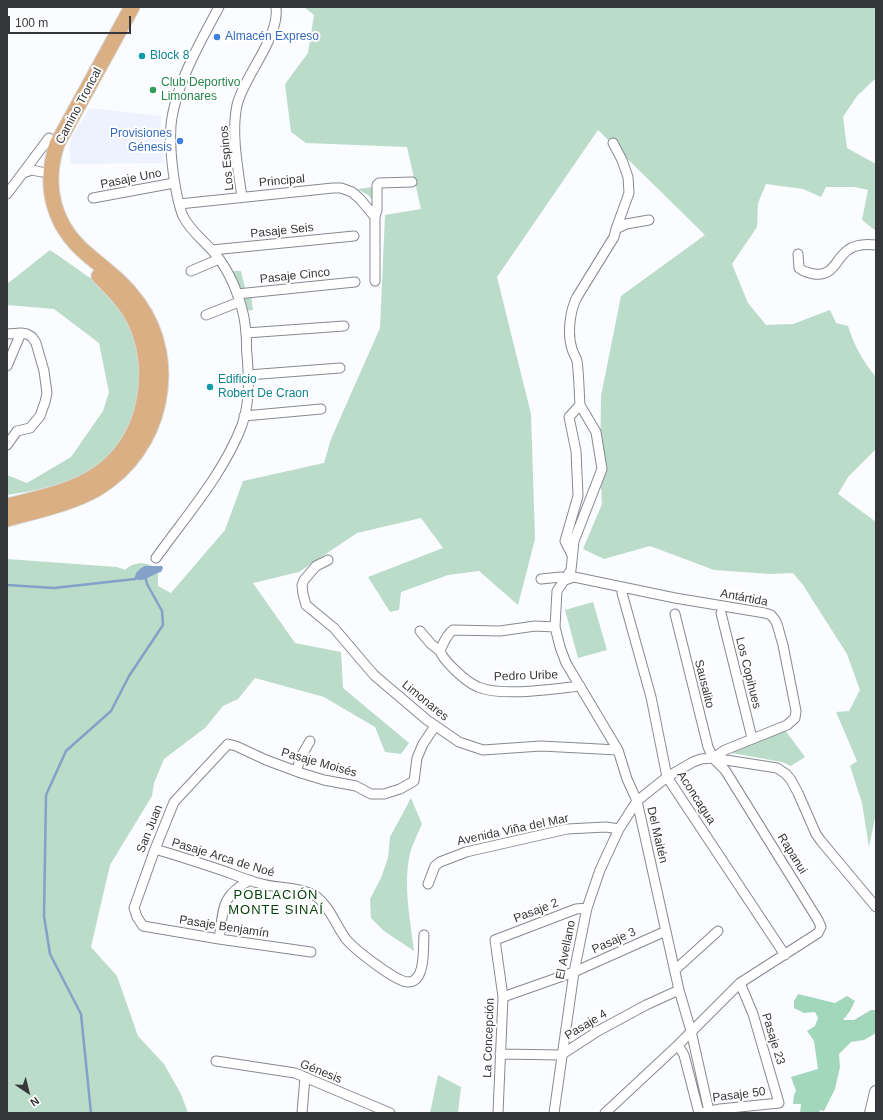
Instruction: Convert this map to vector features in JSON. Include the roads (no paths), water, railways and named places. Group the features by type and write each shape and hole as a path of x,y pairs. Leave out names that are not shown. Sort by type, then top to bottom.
{"main road":[{"name":"Camino Troncal","path":"7,506 57,493 79,485 98,474 123,449 134,430 143,409 147,386 145,353 143,342 135,321 111,287 74,257 62,244 54,232 43,205 40,184 42,160 49,138 121,7"},
{"name":"Camino Troncal","path":"7,519 74,499 87,494 109,480 124,468 136,452 150,430 158,406 161,383 160,359 158,347 150,324 138,304 119,281 88,256 70,237 57,214 50,185 52,164 57,144 132,7"}],"street":[{"path":"156,558 220,470 241,425 248,394 246,333 238,298 231,278 212,250 186,222 179,204 174,183 171,138 176,101 199,45 219,7"},
{"name":"Los Espinos","path":"242,197 236,158 235,120 237,106 242,91 273,29 276,16 276,7"},
{"path":"7,194 49,138"},
{"path":"572,555 565,541 578,496 576,451 569,417 580,405 577,359 572,349 570,326 572,306 614,237 629,194 628,177 622,160 613,143"},
{"path":"23,173 32,170 41,172"},
{"path":"375,281 375,217 377,210 376,185 379,183 412,182"},
{"name":"Pasaje Uno","path":"93,198 174,183"},
{"name":"Principal","path":"179,204 341,188 352,192 375,217"},
{"path":"616,229 626,224 649,220"},
{"name":"Pasaje Seis","path":"212,250 354,236"},
{"path":"798,254 799,268 802,271 824,274 829,271 848,250 863,244 876,245"},
{"path":"191,271 219,259"},
{"name":"Pasaje Cinco","path":"206,315 238,298 355,282"},
{"path":"246,333 344,326"},
{"path":"7,366 21,333"},
{"path":"7,334 27,334 36,342 44,371 47,393 40,416 30,428 17,432 7,445"},
{"path":"248,375 340,368"},
{"name":"Del Maitén","path":"580,405 596,432 602,469 574,541 571,570 557,591 556,627 560,647 566,663 618,750 627,779 637,801 679,990 691,1031 703,1112"},
{"path":"244,416 321,409"},
{"name":"Limonares","path":"328,560 316,566 304,580 302,586 306,606 334,628 374,675 436,726 459,742 483,750 541,746 618,750"},
{"name":"Antártida","path":"541,579 561,578 565,580 574,577 623,588 765,612 771,615 775,620 783,645 796,714 792,722 787,725 725,750 713,758"},
{"name":"Aconcagua","path":"623,588 622,593 651,697 667,777 785,956"},
{"name":"Los Copihues","path":"722,613 752,738"},
{"name":"Sausalito","path":"675,614 708,747 713,758"},
{"path":"440,651 443,642 453,630 500,631 535,626 556,627"},
{"name":"Pedro Uribe","path":"420,631 431,644 440,651 445,660 465,679 479,687 498,691 508,691 543,690 580,686"},
{"name":"Pasaje Moisés","path":"228,744 236,746 266,760 324,780 356,786 371,794 384,794 400,789 414,781 417,758 423,744 436,726"},
{"path":"296,771 302,754 310,740"},
{"name":"San Juan","path":"136,917 134,908 154,849 174,802 228,744"},
{"path":"637,801 667,777 701,759 713,758 777,768 786,774 798,793 816,834 876,907"},
{"name":"Rapanui","path":"691,1031 740,983 785,956 818,933 821,927 725,770 713,758"},
{"name":"El Avellano","path":"554,1113 561,1055 574,972 587,908 600,870 619,829 637,801"},
{"name":"Avenida Viña del Mar","path":"428,884 436,866 440,862 466,852 567,829 606,827 619,829"},
{"name":"Pasaje Arca de Noé","path":"154,849 265,885 299,890 316,897 324,904 350,944 394,977 404,982 413,981 417,978 420,972 424,935"},
{"path":"219,939 227,898 242,884 250,880"},
{"name":"Pasaje 2","path":"495,940 576,909 587,908"},
{"name":"Pasaje Benjamín","path":"136,917 143,926 219,939 312,952"},
{"name":"Pasaje 3","path":"503,997 574,972 666,931"},
{"path":"675,970 718,931"},
{"name":"La Concepción","path":"495,940 503,997 498,1113"},
{"name":"Pasaje 23","path":"740,983 753,1014 779,1103"},
{"name":"Pasaje 4","path":"500,1054 561,1055 598,1031 646,1005 679,990"},
{"path":"605,1113 691,1031"},
{"path":"678,1045 684,1055 703,1112"},
{"name":"Génesis","path":"216,1061 296,1073 390,1113"},
{"path":"302,1113 305,1078"},
{"path":"870,1112 876,1092"},
{"name":"Pasaje 50","path":"703,1112 779,1103"}],"water":[{"path":"145,566 162,566 163,568 161,572 145,579 135,579 135,575 138,571"}],"waterway":[{"path":"91,1113 81,1014 50,954 44,916 46,795 66,751 111,711 129,676 163,625 162,611 147,584 145,576"},
{"path":"7,585 54,588 135,579"}],"place":[{"name":"Almacén Expreso","path":"217,37"},
{"name":"Block 8","path":"142,56"},
{"name":"Club Deportivo Limonares","path":"153,90"},
{"name":"Provisiones Génesis","path":"180,141"},
{"name":"Edificio Robert De Craon","path":"210,387"}],"district":[{"name":"POBLACIÓN MONTE SINAÍ","path":"276,902"}]}
